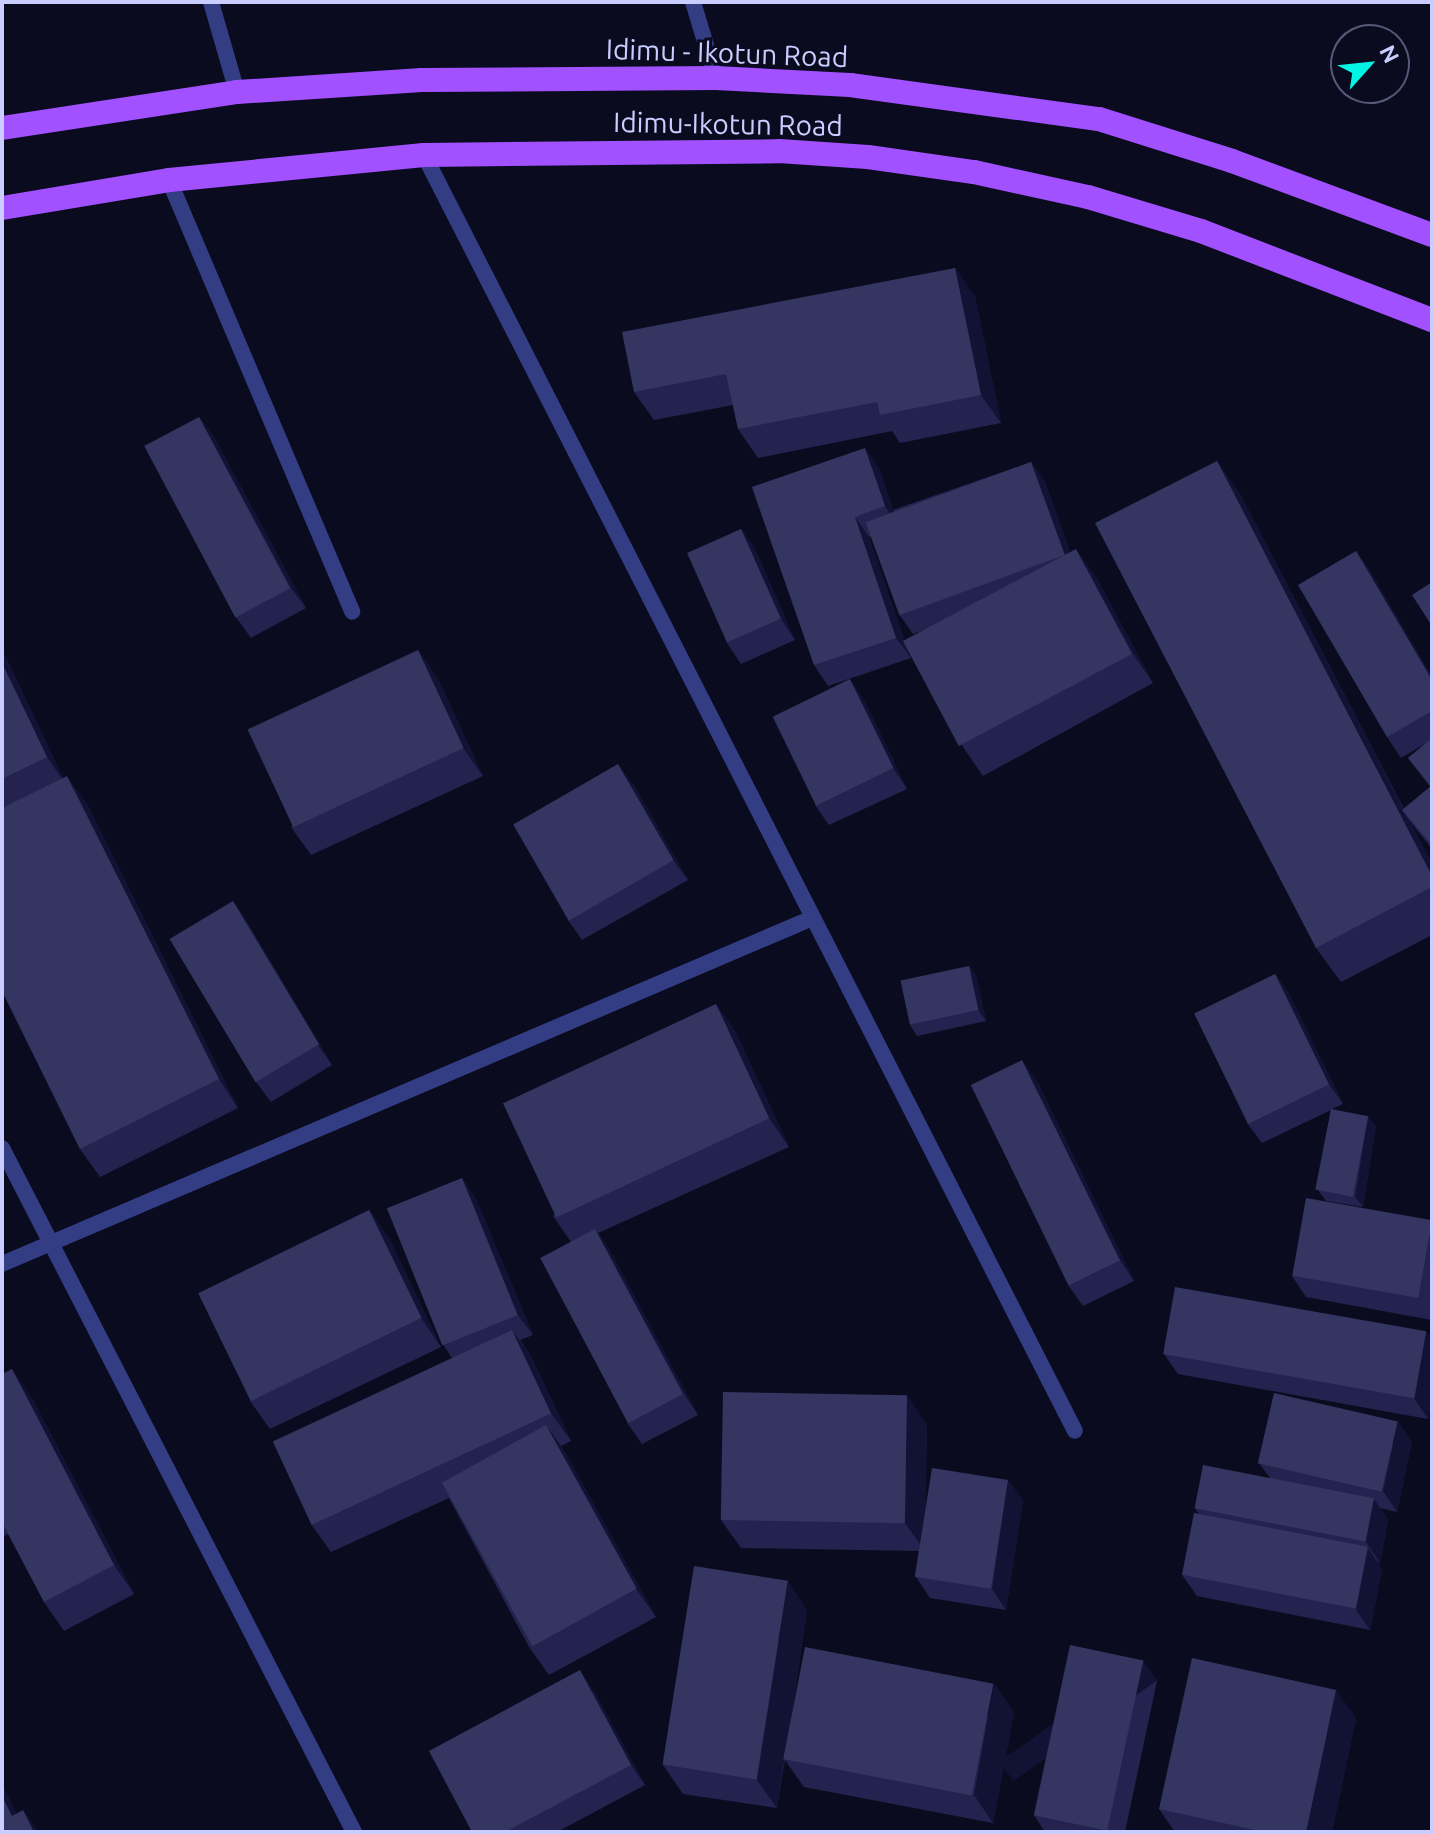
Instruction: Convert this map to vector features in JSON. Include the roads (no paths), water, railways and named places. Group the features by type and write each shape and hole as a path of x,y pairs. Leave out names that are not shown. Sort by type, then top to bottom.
{"main road":[{"name":"Idimu - Ikotun Road","path":"2,128 237,92 422,80 716,78 974,98 1099,119 1232,161 1432,235"},
{"name":"Idimu-Ikotun Road","path":"2,208 169,180 424,155 779,151 974,172 1088,197 1201,231 1432,320"}],"street":[{"path":"211,2 237,92"},
{"path":"693,2 716,78"},
{"path":"424,155 810,919 1075,1431"},
{"path":"169,180 352,612"},
{"path":"2,1264 810,919"},
{"path":"2,1148 354,1832"}]}
